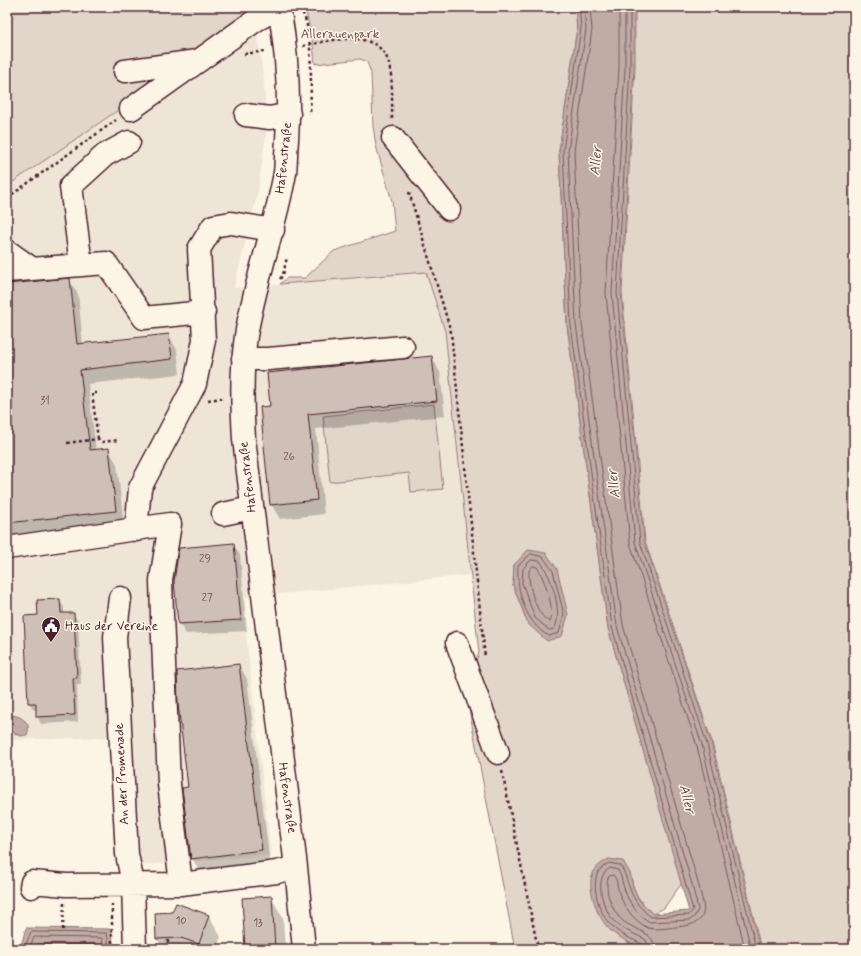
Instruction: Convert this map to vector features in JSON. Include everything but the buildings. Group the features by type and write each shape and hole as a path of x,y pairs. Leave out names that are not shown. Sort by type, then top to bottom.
{"street":[{"path":"132,109 256,20 280,7"},
{"name":"Hafenstraße","path":"280,7 286,49 289,86 289,114 285,172 273,230 247,334 243,359 242,416 296,867 304,949"},
{"path":"125,71 202,60"},
{"path":"246,115 270,118 289,114"},
{"path":"393,138 450,209"},
{"path":"81,265 71,186 105,155 129,142"},
{"path":"136,530 140,488 195,384 204,340 204,312 199,249 213,226 231,223 273,230"},
{"path":"7,251 31,268"},
{"path":"7,271 106,263 144,318 204,312"},
{"path":"243,359 268,359 402,346"},
{"path":"223,514 252,508"},
{"path":"7,548 170,524 161,580 162,615 169,784 181,884"},
{"name":"An der Promenade","path":"120,598 115,637 127,854 133,884 135,949"},
{"path":"457,643 498,752"},
{"path":"31,887 32,882 66,885 181,884 277,872 296,867"}],"path":[{"path":"280,7 301,8 306,24 312,72 309,122"},
{"path":"313,44 353,38 371,41 383,50 390,65 393,138"},
{"path":"7,198 132,109"},
{"path":"409,190 451,332 485,661"},
{"path":"276,284 283,275 287,254"},
{"path":"97,393 92,394 98,440"},
{"path":"67,443 98,440 102,442 119,440"},
{"path":"498,752 538,949"},
{"path":"112,905 112,948"},
{"path":"63,930 64,906"},
{"path":"168,940 168,949"}],"shaded area":[{"path":"255,15 264,81 267,127 258,192 234,288 426,272 445,331 470,575 242,598 271,855 133,866 127,737 7,740 7,186"}],"green space":[{"path":"7,7 269,7 7,186"},
{"name":"Allerauenpark","path":"305,7 575,7 577,28 559,151 567,325 608,628 682,883 664,908 653,914 637,896 630,873 592,877 592,892 598,913 628,943 645,949 515,949 465,688 479,653 445,331 426,272 280,284 287,278 305,278 334,251 395,231 392,201 376,146 373,126 371,73 367,62 360,59 315,64 313,44","holes":["514,565 528,624 513,585"]},
{"path":"635,7 854,7 854,949 761,949 712,742 645,541 622,292 635,68"},
{"path":"434,404 443,489 411,492 409,473 330,482 323,416"}],"water":[{"name":"Aller","path":"575,7 634,7 634,68 621,292 644,541 711,742 760,949 645,949 622,939 610,930 598,912 591,889 593,873 601,864 609,859 623,861 630,873 633,887 639,900 653,914 689,911 608,628 567,325 559,151 577,28"},
{"path":"528,550 546,553 557,569 568,615 562,636 547,641 528,624 513,585 514,565"},
{"path":"11,715 19,717 25,721 28,727 27,735 20,736 11,731 9,725"},
{"path":"26,928 112,929 113,949 20,949"}],"place":[{"name":"Haus der Vereine","path":"51,643"}]}
